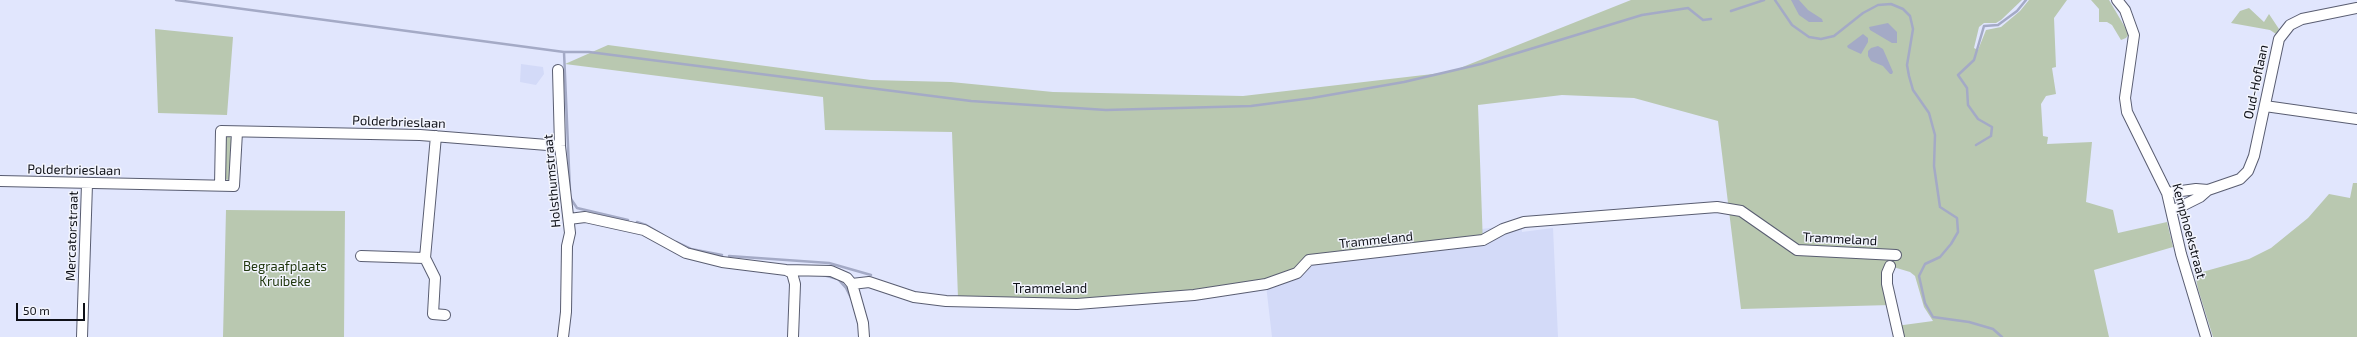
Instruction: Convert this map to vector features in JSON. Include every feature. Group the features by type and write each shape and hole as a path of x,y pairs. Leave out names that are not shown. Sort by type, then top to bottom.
{"street":[{"name":"Kemphoekstraat","path":"2117,0 2125,10 2134,34 2125,98 2127,112 2167,193 2181,254 2206,337"},
{"name":"Oud-Hoflaan","path":"2167,193 2196,189 2208,190 2240,180 2248,171 2254,156 2265,106 2275,48 2279,39 2290,25 2302,19 2357,8"},
{"name":"Holsthumstraat","path":"558,70 560,146 565,201 569,219 565,298 566,312 562,337"},
{"path":"2265,106 2357,119"},
{"name":"Polderbrieslaan","path":"220,185 221,131 436,136 560,146"},
{"name":"Polderbrieslaan","path":"0,181 234,186 237,132"},
{"path":"436,136 425,258 435,278 433,314 445,315"},
{"name":"Mercatorstraat","path":"82,337 86,184"},
{"name":"Oud-Hoflaan","path":"2172,210 2200,197 2208,190"},
{"name":"Trammeland","path":"852,284 869,282 914,297 946,301 1077,304 1194,295 1266,284 1296,273 1309,260 1482,240 1503,229 1524,222 1717,207 1741,210 1797,250 1896,255"},
{"path":"569,219 586,217 644,230 676,249 699,257 722,262 786,270 831,271 847,278 852,284 864,337"},
{"path":"361,256 425,258"},
{"path":"1890,266 1887,272 1887,284 1899,337"},
{"path":"786,270 792,273 795,284 793,337"}],"shaded area":[{"path":"1791,0 1799,0 1808,10 1822,19 1823,22 1809,22 1799,15"},
{"path":"1888,23 1897,32 1897,43 1892,43 1870,30 1869,27"},
{"path":"1863,34 1868,38 1868,42 1861,54 1848,48 1847,46"},
{"path":"1878,46 1883,49 1893,72 1892,74 1890,74 1883,66 1871,61 1868,56 1868,51 1871,48"},
{"path":"521,64 543,67 544,74 536,85 520,82"},
{"path":"1521,224 1522,232 1553,228 1558,337 1272,337 1266,285 1311,262 1483,244 1482,229"}],"green space":[{"path":"1631,0 2022,0 2001,20 1996,23 1984,23 1979,27 1974,48 1978,50 1986,30 2001,27 2020,11 2029,0 2067,0 2054,18 2056,67 2052,68 2056,94 2046,96 2041,104 2043,136 2048,137 2047,144 2092,142 2086,202 2113,210 2118,233 2167,222 2173,247 2094,270 2109,337 1899,337 1896,326 1933,321 1924,307 1915,276 1910,272 1890,266 1891,305 1741,309 1718,121 1634,98 1562,95 1478,105 1483,245 1311,262 1298,275 1097,306 958,298 952,132 825,130 823,97 565,64 608,45 871,80 951,82 1053,92 1243,96 1450,72"},
{"path":"2091,0 2109,0 2129,34 2126,38 2121,40 2112,25 2107,22 2099,22 2099,9"},
{"path":"2249,8 2264,22 2269,14 2279,29 2276,34 2270,30 2231,23 2240,11"},
{"path":"155,29 233,37 227,115 158,113"},
{"path":"229,136 232,139 230,179 227,180 225,178 224,139"},
{"path":"2353,183 2357,183 2357,337 2213,337 2198,289 2195,274 2249,259 2271,248 2308,218 2329,194 2350,198"},
{"name":"Begraafplaats Kruibeke","path":"226,210 345,211 344,337 223,337"}],"waterway":[{"path":"176,0 564,52 589,52 971,101 1106,110 1251,106 1312,98 1404,82 1481,64 1642,15 1688,8 1703,20 1711,19"},
{"path":"1731,11 1764,0"},
{"path":"1775,0 1792,25 1809,37 1821,39 1834,36 1863,13 1878,5 1891,4 1903,9 1910,16 1913,29 1907,65 1909,76 1913,90 1929,113 1935,135 1934,166 1940,207 1957,218 1958,232 1951,244 1940,257 1925,264 1919,276 1925,303 1933,317 1969,322 1993,329 2002,337"},
{"path":"1976,145 1991,136 1992,127 1978,119 1968,105 1967,88 1958,75 1974,60 1984,26 1998,25 2017,11 2026,0"},
{"path":"564,52 570,192"},
{"path":"571,199 577,208 628,220"},
{"path":"637,222 646,225 663,235"},
{"path":"676,242 691,249 722,255"},
{"path":"729,256 829,263 871,275"},
{"path":"823,275 838,279 846,288 851,298"}]}
